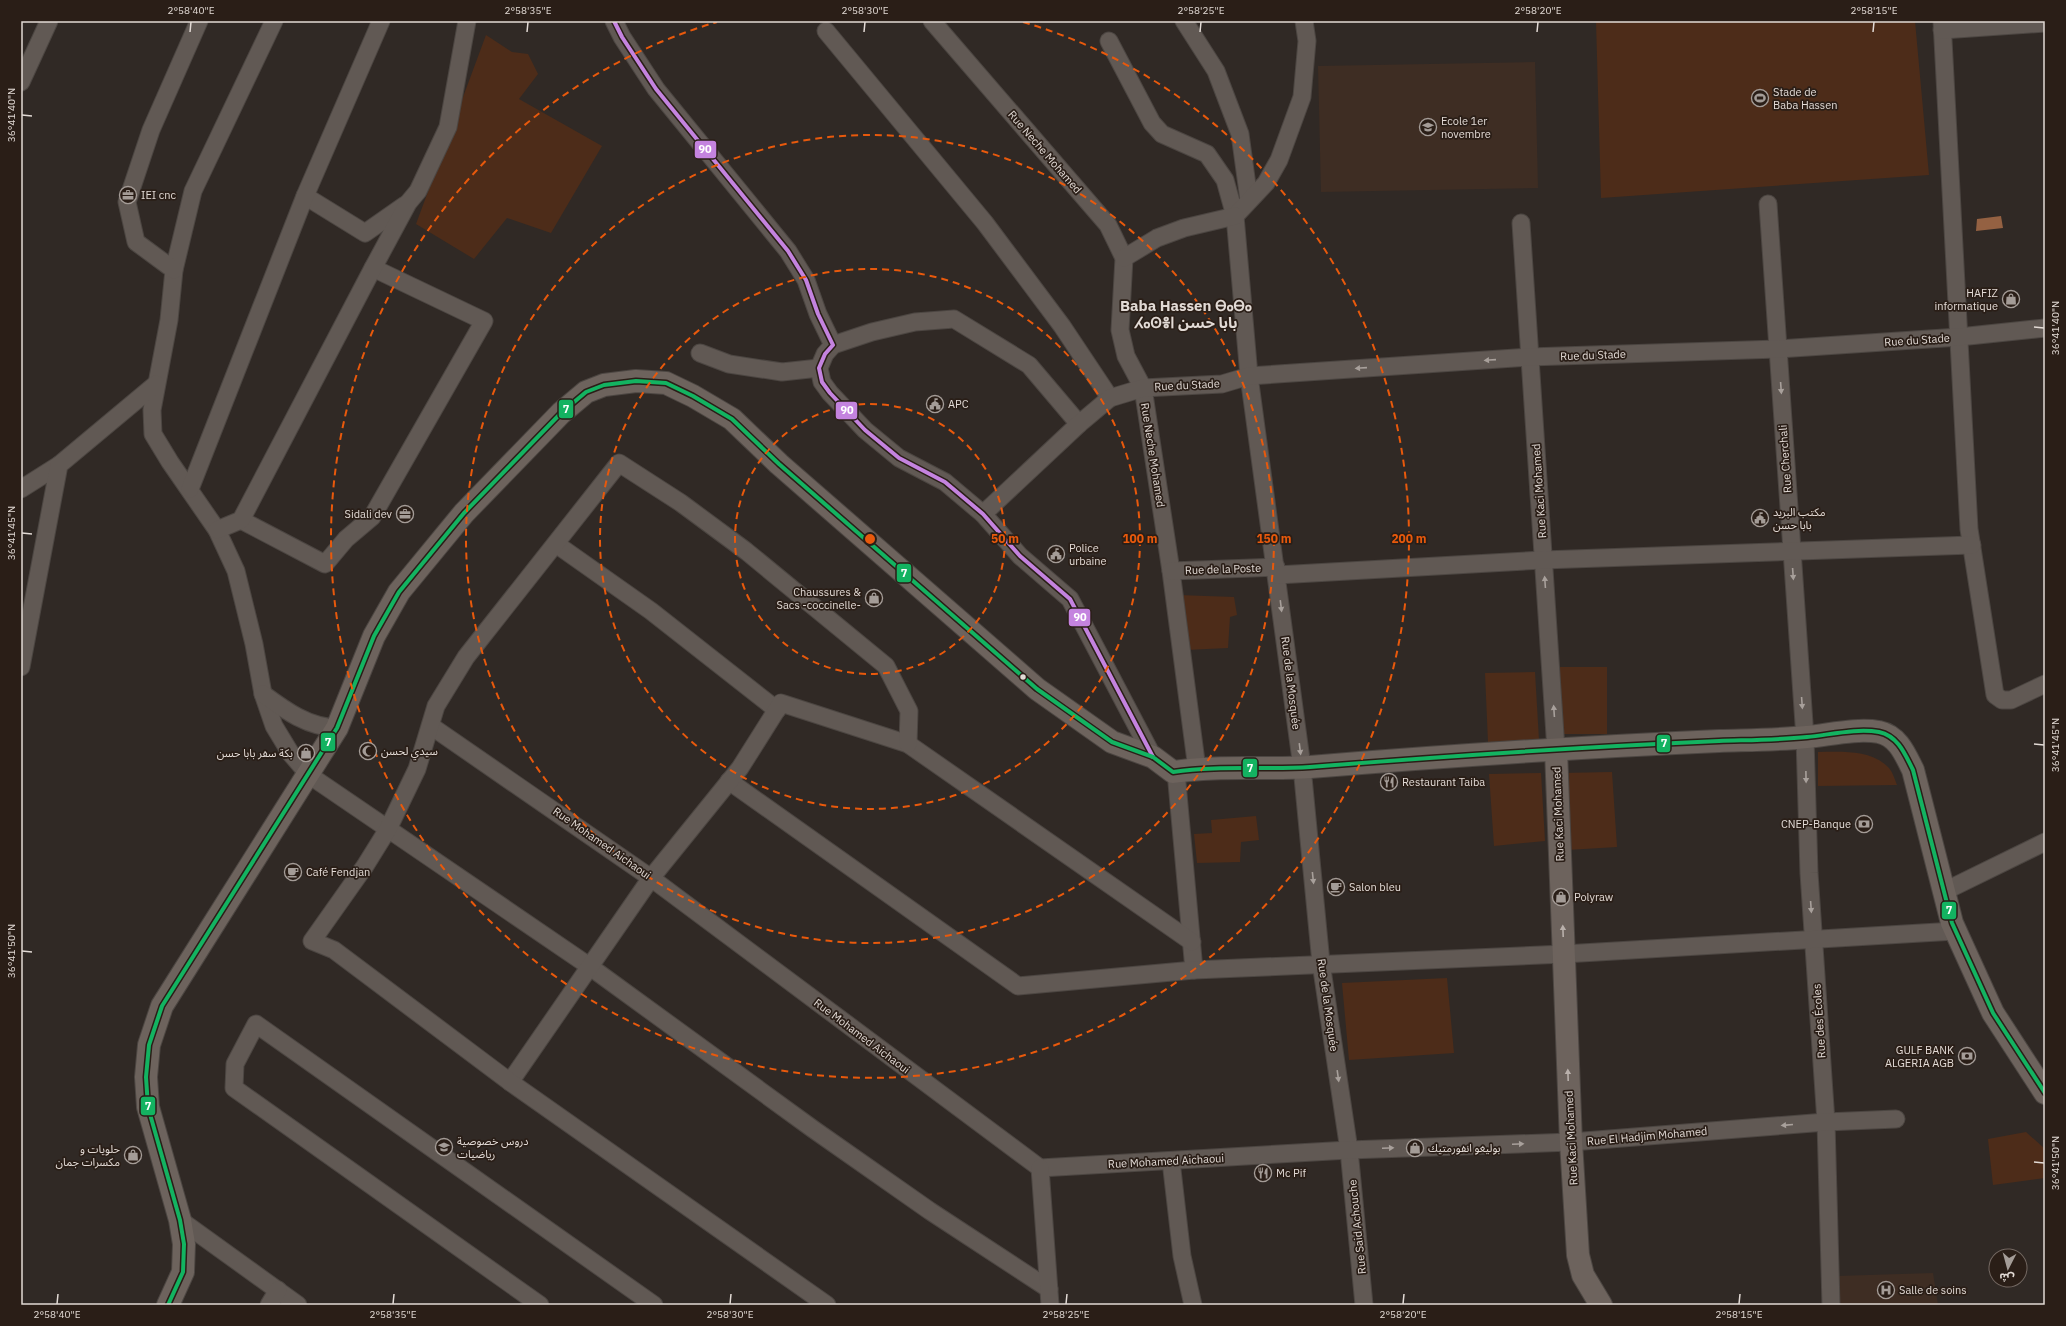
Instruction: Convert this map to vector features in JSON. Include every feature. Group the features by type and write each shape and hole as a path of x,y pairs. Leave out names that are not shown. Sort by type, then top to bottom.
{"main road":[{"path":"168,1305 183,1272 184,1244 180,1220 148,1107 146,1077 149,1045 162,1006 337,728 374,636 399,592 464,513 561,413 586,392 604,385 636,380 666,383 693,396 732,419 779,464 1037,689 1112,742 1153,757 1173,772 1187,770 1302,767 1497,753 1805,738 1862,731 1877,732 1889,736 1902,748 1913,770 1955,931 1993,1013 2045,1093"},
{"name":"Rue Kaci Mohamed","path":"1556,750 1571,1142 1578,1255 1583,1275 1601,1305"}],"street":[{"path":"21,82 49,21"},
{"path":"174,270 136,242 127,202 152,130 199,21"},
{"path":"274,21 193,191 174,270 169,320 152,410 153,434 170,462 217,530 236,571 254,644 263,694 274,726 291,754 309,774 589,966 1050,1297"},
{"path":"190,489 305,196 381,21"},
{"path":"217,530 241,520 373,268 408,203 418,191 448,127 467,21"},
{"path":"614,21 656,90 788,251 806,280 818,314 833,345"},
{"name":"Rue Neche Mohamed","path":"932,21 1108,225 1124,258 1120,330 1126,356 1143,388 1170,571 1187,770 1194,970"},
{"path":"1184,21 1216,71 1240,134 1249,200"},
{"path":"1124,258 1157,238 1184,228 1235,216 1266,183 1279,160 1302,98 1307,41 1304,21"},
{"path":"2045,23 1942,25 1969,529 1996,695 2002,700 2011,700 2045,684"},
{"path":"826,32 984,223 1062,326 1110,398 1079,424 983,514"},
{"name":"Rue de la Mosquée","path":"1109,41 1152,123 1162,134 1207,154 1225,180 1235,216 1249,376 1302,767 1322,963 1349,1150"},
{"path":"305,196 365,233 408,203"},
{"name":"Rue Cherchali","path":"1768,204 1805,738"},
{"name":"Rue Kaci Mohamed","path":"1521,223 1556,750"},
{"path":"241,520 325,564 346,539 372,517 484,320 373,268"},
{"path":"1079,424 1029,366 954,319 915,322 872,332 833,345 825,354 819,368 822,382 830,393 865,430 899,458 945,482 983,514 1020,556 1070,599 1153,757"},
{"name":"Rue du Stade","path":"1110,398 1143,388 1222,384 1249,376 1529,357 1778,349 1959,338 2045,328"},
{"path":"700,353 729,364 782,372 819,368"},
{"path":"21,489 59,465 156,384"},
{"path":"828,1305 510,1082 334,950 312,941 365,866 388,829 417,769 436,706 466,657 619,463 681,502 746,551 886,666 909,711 908,744"},
{"path":"21,667 59,465"},
{"path":"556,544 650,611 777,710"},
{"name":"Rue de la Poste","path":"1170,571 1276,571 1543,554 1792,552 1972,545"},
{"path":"263,694 287,712 322,728 337,728"},
{"path":"510,1082 651,878 740,768 781,703 908,744 1192,942"},
{"name":"Rue Mohamed Aichaoui","path":"430,726 651,878 1040,1168 1349,1150"},
{"name":"Rue des Écoles","path":"1805,738 1807,845 1826,1122 1831,1305"},
{"path":"729,780 1018,986 1194,970 1322,963 1564,954 1813,933 1955,931"},
{"path":"1945,890 2045,842"},
{"path":"540,1305 234,1088 235,1064 256,1024 654,1305"},
{"name":"Rue El Hadjim Mohamed","path":"1349,1150 1571,1142 1826,1122 1896,1119"},
{"name":"Rue Said Achouche","path":"1349,1150 1364,1305"},
{"path":"1171,1161 1182,1256 1192,1305"},
{"path":"1040,1168 1050,1297"},
{"path":"180,1220 298,1305"},
{"path":"269,1305 278,1290"}],"shaded area":[{"name":"Stade de Baba Hassen","path":"1596,21 1915,21 1929,175 1601,198"},
{"path":"486,35 512,52 528,54 538,74 519,99 602,146 551,233 507,218 474,259 416,224"},
{"name":"Ecole 1er novembre","path":"1535,62 1538,188 1321,192 1318,66"},
{"path":"2001,216 2003,228 1976,231 1977,219"},
{"path":"1178,595 1234,597 1237,615 1230,617 1228,648 1186,650"},
{"path":"1555,667 1607,667 1607,734 1560,734"},
{"path":"1535,672 1539,740 1488,742 1485,673"},
{"path":"1818,752 1855,753 1874,757 1889,768 1897,785 1818,786"},
{"path":"1612,772 1617,847 1567,850 1562,773"},
{"path":"1541,773 1545,841 1494,846 1489,774"},
{"path":"1256,816 1259,840 1241,842 1240,862 1197,863 1194,834 1212,833 1211,820"},
{"path":"1447,978 1454,1053 1349,1060 1342,983"},
{"path":"2026,1132 2045,1149 2045,1178 1993,1185 1988,1139"},
{"name":"Salle de soins","path":"1933,1273 1938,1305 1837,1305 1836,1276"}],"transit line":[{"name":"90","path":"614,21 622,37 656,89 788,251 806,280 818,314 833,345 825,354 819,368 822,382 830,393 865,430 899,458 945,482 983,514 1020,556 1070,599 1153,757"},
{"name":"7","path":"168,1305 183,1272 184,1244 180,1220 148,1107 146,1077 149,1045 162,1006 337,728 374,636 399,592 464,513 561,413 586,392 604,385 636,381 666,383 693,396 732,419 779,464 1037,689 1112,742 1153,757 1173,772 1224,768 1293,768 1565,749 1668,743 1785,739 1852,731 1870,731 1886,734 1900,746 1913,770 1952,923 1993,1013 2045,1093"}],"place":[{"name":"Stade de Baba Hassen","path":"1760,98"},
{"name":"Ecole 1er novembre","path":"1428,127"},
{"name":"IEI cnc","path":"128,195"},
{"name":"HAFIZ informatique","path":"2011,299"},
{"name":"APC","path":"935,404"},
{"name":"Sidali dev","path":"405,514"},
{"name":"مكتب البريد بابا حسن","path":"1760,518"},
{"name":"Police urbaine","path":"1056,554"},
{"name":"Chaussures & Sacs -coccinelle-","path":"874,598"},
{"name":"سيدي لحسن","path":"368,751"},
{"name":"بكة سفر بابا حسن","path":"306,753"},
{"name":"Restaurant Taiba","path":"1389,782"},
{"name":"CNEP-Banque","path":"1864,824"},
{"name":"Café Fendjan","path":"293,872"},
{"name":"Salon bleu","path":"1336,887"},
{"name":"Polyraw","path":"1561,897"},
{"name":"GULF BANK ALGERIA AGB","path":"1967,1056"},
{"name":"دروس خصوصية رياضيات","path":"444,1147"},
{"name":"بوليغو انفورمتيك","path":"1415,1148"},
{"name":"حلويات و مكسرات جمان","path":"133,1155"},
{"name":"Mc Pif","path":"1263,1173"},
{"name":"Salle de soins","path":"1886,1290"}],"district":[{"name":"Baba Hassen ⴱⴰⴱⴰ ⵃⴰⵙⴻⵏ بابا حسن","path":"1186,314"}]}
